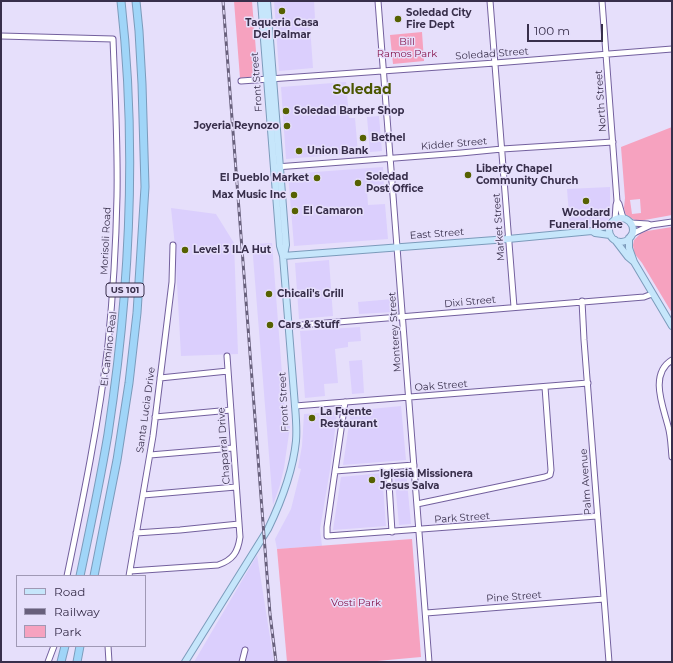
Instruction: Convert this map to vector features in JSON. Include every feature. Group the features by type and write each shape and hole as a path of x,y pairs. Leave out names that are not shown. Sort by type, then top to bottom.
{"highway":[{"name":"El Camino Real","path":"80,575 108,434 125,286 129,222 130,136 128,78 121,1"},
{"name":"US 101","path":"94,575 118,460 137,313 145,187 142,84 136,1"},
{"path":"61,662 65,647"},
{"path":"77,662 80,647"}],"main road":[{"name":"Front Street","path":"261,1 270,78"},
{"name":"Front Street","path":"185,662 264,534 278,508 286,486 295,446 297,426 284,256 286,245 276,167 267,1"},
{"path":"634,262 628,257 613,238 609,230 610,225 615,220 620,218 623,218 631,223 633,229 630,237 629,248 634,262 672,326"},
{"name":"East Street","path":"284,256 508,239 592,231 610,225"},
{"name":"East Street","path":"592,231 613,238"},
{"path":"613,238 621,242 630,237"}],"street":[{"name":"Monterey Street","path":"378,1 429,662"},
{"name":"Market Street","path":"490,1 514,307"},
{"name":"North Street","path":"602,1 617,201 615,220"},
{"name":"Morisoli Road","path":"1,36 113,40 117,196 108,343 94,442 67,575"},
{"name":"Soledad Street","path":"241,81 495,63 672,48"},
{"name":"Kidder Street","path":"276,167 502,148 613,142"},
{"name":"North Street","path":"617,201 623,218"},
{"path":"630,237 636,232 651,225 672,222"},
{"path":"631,223 651,225"},
{"name":"Santa Lucia Drive","path":"129,574 150,455 172,282 173,245"},
{"name":"Dixi Street","path":"289,326 644,297 652,294"},
{"name":"Palm Avenue","path":"582,301 609,662"},
{"name":"Chaparral Drive","path":"129,574 218,565 224,563 234,555 239,544 240,535 227,356"},
{"path":"672,360 666,364 662,370 659,382 661,400 670,432 672,457"},
{"path":"160,378 228,372"},
{"name":"Oak Street","path":"295,406 588,383"},
{"path":"417,504 550,475 551,470 545,387"},
{"path":"344,402 335,472 414,465"},
{"path":"155,417 231,410"},
{"path":"150,455 233,448"},
{"path":"388,467 392,532"},
{"name":"Park Street","path":"335,472 327,527 328,536 597,516"},
{"path":"143,495 236,487"},
{"path":"136,533 239,524"},
{"name":"Pine Street","path":"426,613 604,599"},
{"path":"48,662 54,647"},
{"path":"108,647 109,662"},
{"path":"242,662 244,650"}],"shaded area":[{"path":"274,1 314,1 315,18 310,26 313,68 279,71"},
{"path":"346,82 349,118 355,118 358,153 286,159 281,87"},
{"path":"379,116 382,151 370,152 367,117"},
{"path":"383,167 384,189 367,190 368,205 385,204 388,239 294,246 288,174"},
{"path":"610,187 610,215 608,220 570,227 567,189"},
{"path":"171,208 216,214 234,243 238,354 181,356 175,246"},
{"path":"272,243 285,413 290,427 284,468 273,505 252,244"},
{"path":"329,260 333,316 299,319 295,263"},
{"path":"393,299 394,312 359,314 358,302"},
{"path":"360,327 361,341 348,342 348,347 335,349 338,383 324,384 325,396 305,398 300,331"},
{"path":"362,360 364,393 352,394 349,361"},
{"path":"401,406 406,460 343,465 351,411"},
{"path":"337,412 330,470 320,529 322,546 277,549 275,539 291,509 301,469 298,468 302,446 304,414"},
{"path":"406,471 411,524 399,525 394,472"},
{"path":"382,473 386,526 333,530 341,477"},
{"path":"257,555 274,662 194,662"}],"green space":[{"path":"234,1 252,1 258,76 240,78"},
{"name":"Bill Ramos Park","path":"422,32 424,61 393,64 390,35"},
{"path":"672,127 672,215 639,221 626,215 624,208 625,198 621,147","holes":["640,199 641,213 632,214 630,200"]},
{"path":"672,227 672,313 642,263 634,253 633,245 634,240 640,234 647,231"},
{"name":"Vosti Park","path":"412,539 421,657 366,662 287,662 277,549"}],"railway":[{"path":"223,1 270,614 276,662"}],"place":[{"name":"Taqueria Casa Del Palmar","path":"282,11"},
{"name":"Soledad City Fire Dept","path":"398,19"},
{"name":"Soledad Barber Shop","path":"286,111"},
{"name":"Joyeria Reynozo","path":"287,126"},
{"name":"Bethel","path":"363,138"},
{"name":"Union Bank","path":"299,151"},
{"name":"Liberty Chapel Community Church","path":"468,175"},
{"name":"El Pueblo Market","path":"317,178"},
{"name":"Soledad Post Office","path":"358,183"},
{"name":"Max Music Inc","path":"294,195"},
{"name":"Woodard Funeral Home","path":"586,201"},
{"name":"El Camaron","path":"295,211"},
{"name":"Level 3 ILA Hut","path":"185,250"},
{"name":"Chicali's Grill","path":"269,294"},
{"name":"Cars & Stuff","path":"270,325"},
{"name":"La Fuente Restaurant","path":"312,418"},
{"name":"Iglesia Missionera Jesus Salva","path":"372,480"}],"district":[{"name":"Soledad","path":"362,90"}]}
